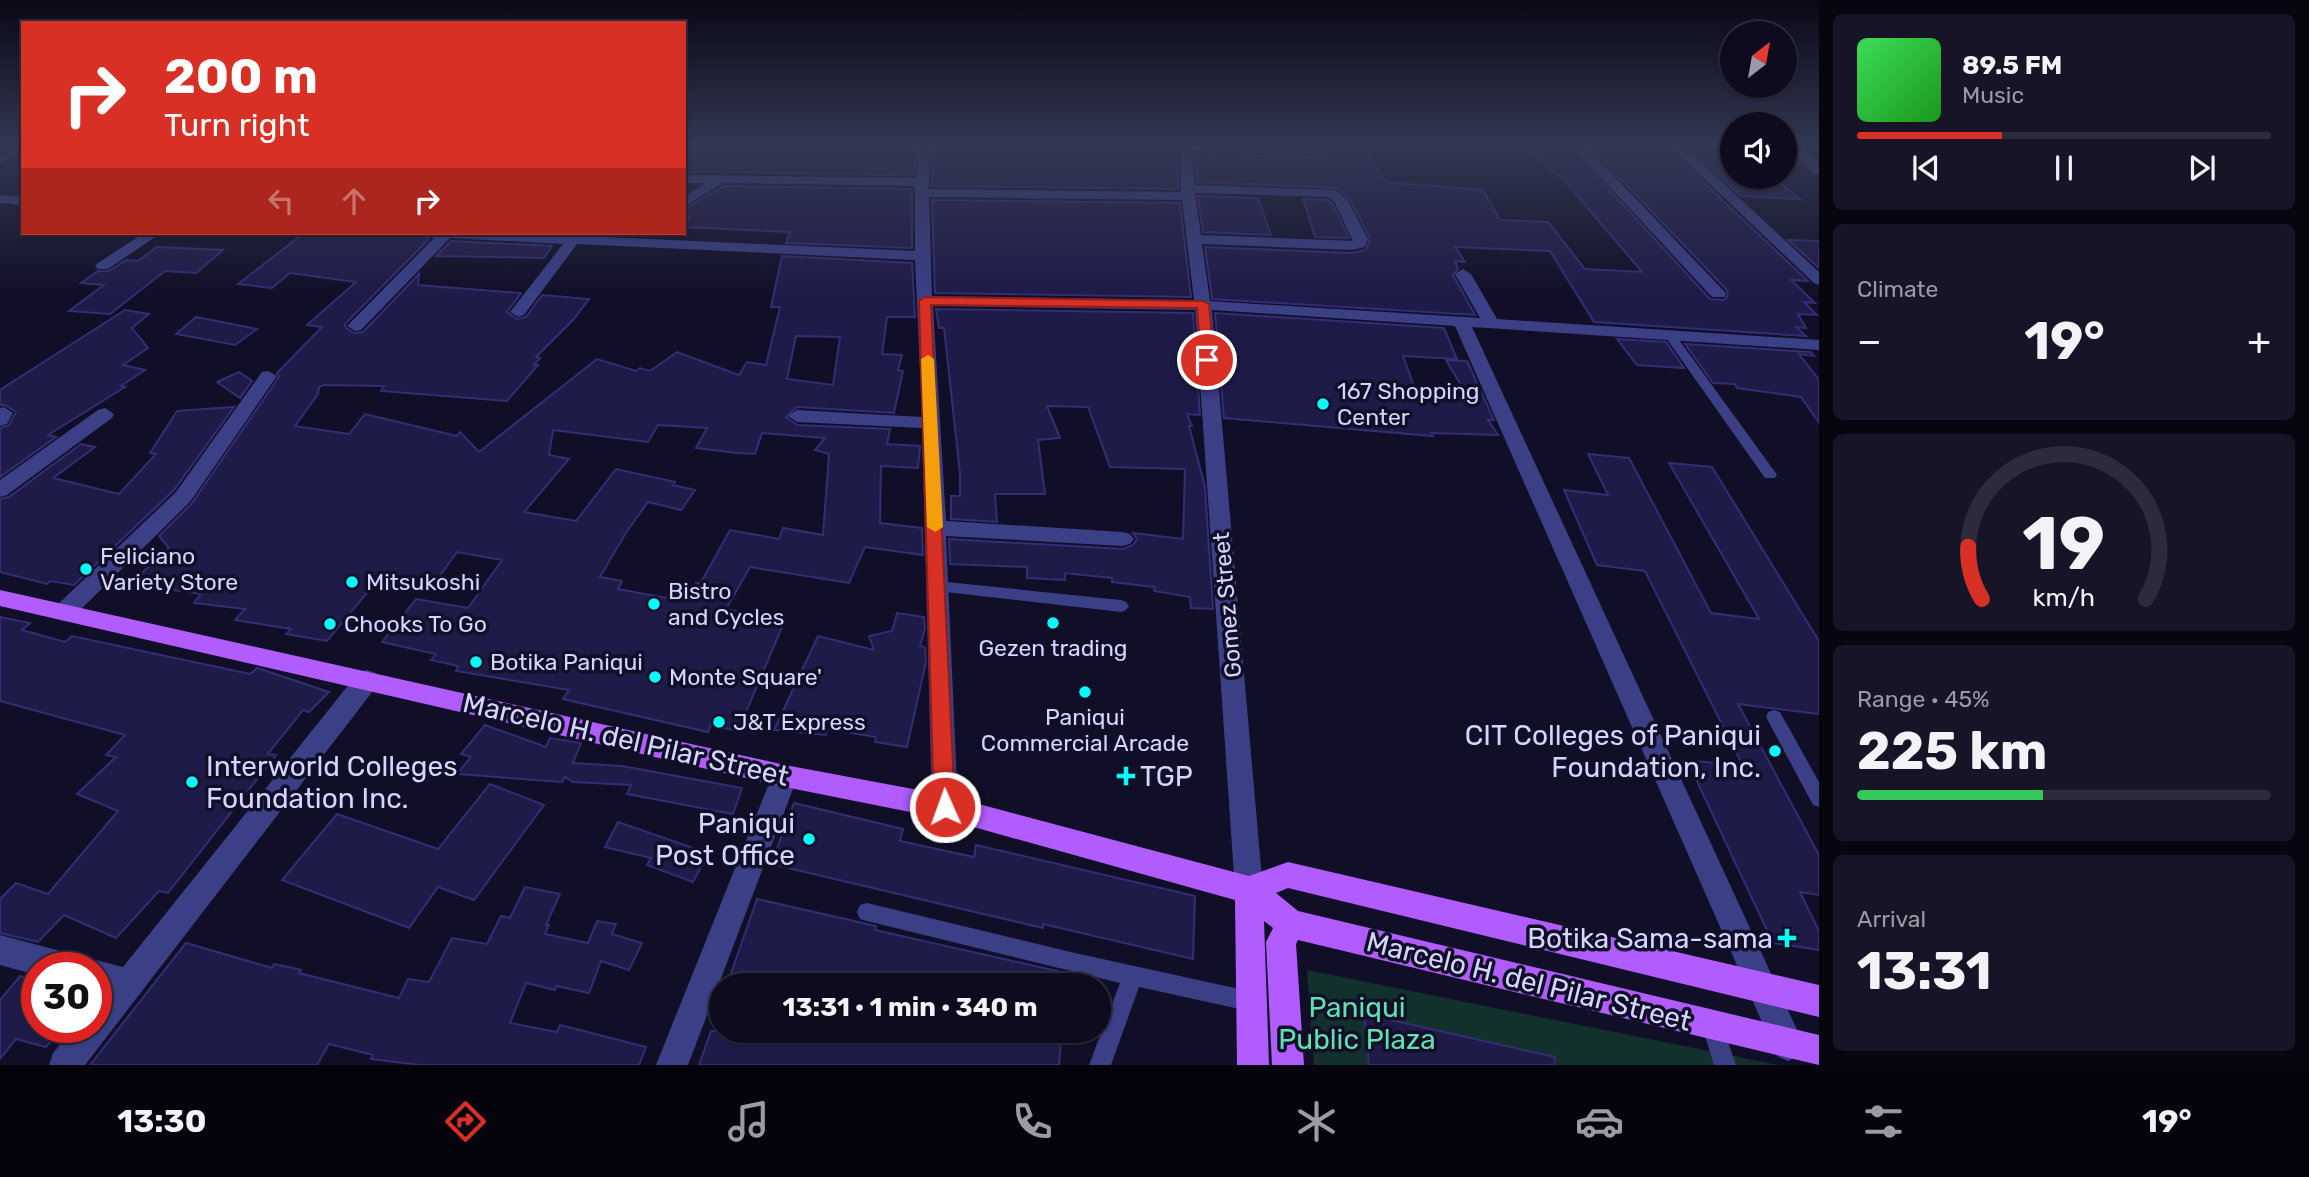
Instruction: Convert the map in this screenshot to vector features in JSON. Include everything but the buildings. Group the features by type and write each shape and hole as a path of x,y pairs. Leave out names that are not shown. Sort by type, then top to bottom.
{"main road":[{"name":"Marcelo H. del Pilar Street","path":"0,598 785,776 945,807 1249,890 1291,924 1819,1051"},
{"name":"Marcelo H. del Pilar Street","path":"1249,890 1287,875 1761,989 1819,1000"},
{"name":"Gomez Street","path":"1249,890 1253,1065"},
{"path":"1288,1065 1281,942 1291,924"}],"street":[{"path":"921,196 945,807"},
{"name":"Gomez Street","path":"1189,196 1203,304 1249,890"},
{"path":"1195,239 1352,246 1360,244 1361,239 1340,199 1334,196"},
{"path":"1625,196 1718,294"},
{"path":"1729,196 1819,280"},
{"path":"0,199 21,201"},
{"path":"103,266 151,235"},
{"path":"355,326 437,235"},
{"path":"507,235 922,256"},
{"path":"518,312 573,240"},
{"path":"1463,274 1491,323"},
{"path":"925,301 1203,304 1819,345"},
{"path":"1461,321 1788,1045"},
{"path":"64,612 183,497 268,376"},
{"path":"0,489 105,414"},
{"path":"797,416 931,423"},
{"path":"935,528 1123,539"},
{"path":"112,1006 367,680"},
{"path":"672,1065 785,776"},
{"path":"0,950 21,956"},
{"path":"112,979 129,984"},
{"path":"65,1065 82,1043"}],"lane":[{"path":"1670,335 1770,475"},
{"path":"937,586 1121,606"},
{"path":"1774,718 1819,799"},
{"path":"867,912 1253,1002"},
{"path":"1100,1065 1133,976"},
{"path":"1713,1026 1724,1065"}],"green space":[{"name":"Paniqui Public Plaza","path":"1307,970 1778,1065 1314,1065"}],"slow traffic":[{"path":"928,359 935,527"}],"place":[{"name":"167 Shopping Center","path":"1323,404"},
{"name":"Feliciano Variety Store","path":"86,569"},
{"name":"Mitsukoshi","path":"352,582"},
{"name":"Bistro and Cycles","path":"654,604"},
{"name":"Gezen trading","path":"1053,623"},
{"name":"Chooks To Go","path":"330,624"},
{"name":"Botika Paniqui","path":"476,662"},
{"name":"Monte Square'","path":"655,677"},
{"name":"Paniqui Commercial Arcade","path":"1085,692"},
{"name":"J&T Express","path":"719,722"},
{"name":"CIT Colleges of Paniqui Foundation, Inc.","path":"1775,751"},
{"name":"TGP","path":"1126,776"},
{"name":"Interworld Colleges Foundation Inc.","path":"192,782"},
{"name":"Paniqui Post Office","path":"809,839"},
{"name":"Botika Sama-sama","path":"1787,938"}],"route":[{"path":"945,807 925,301 1203,304 1207,360"}]}
